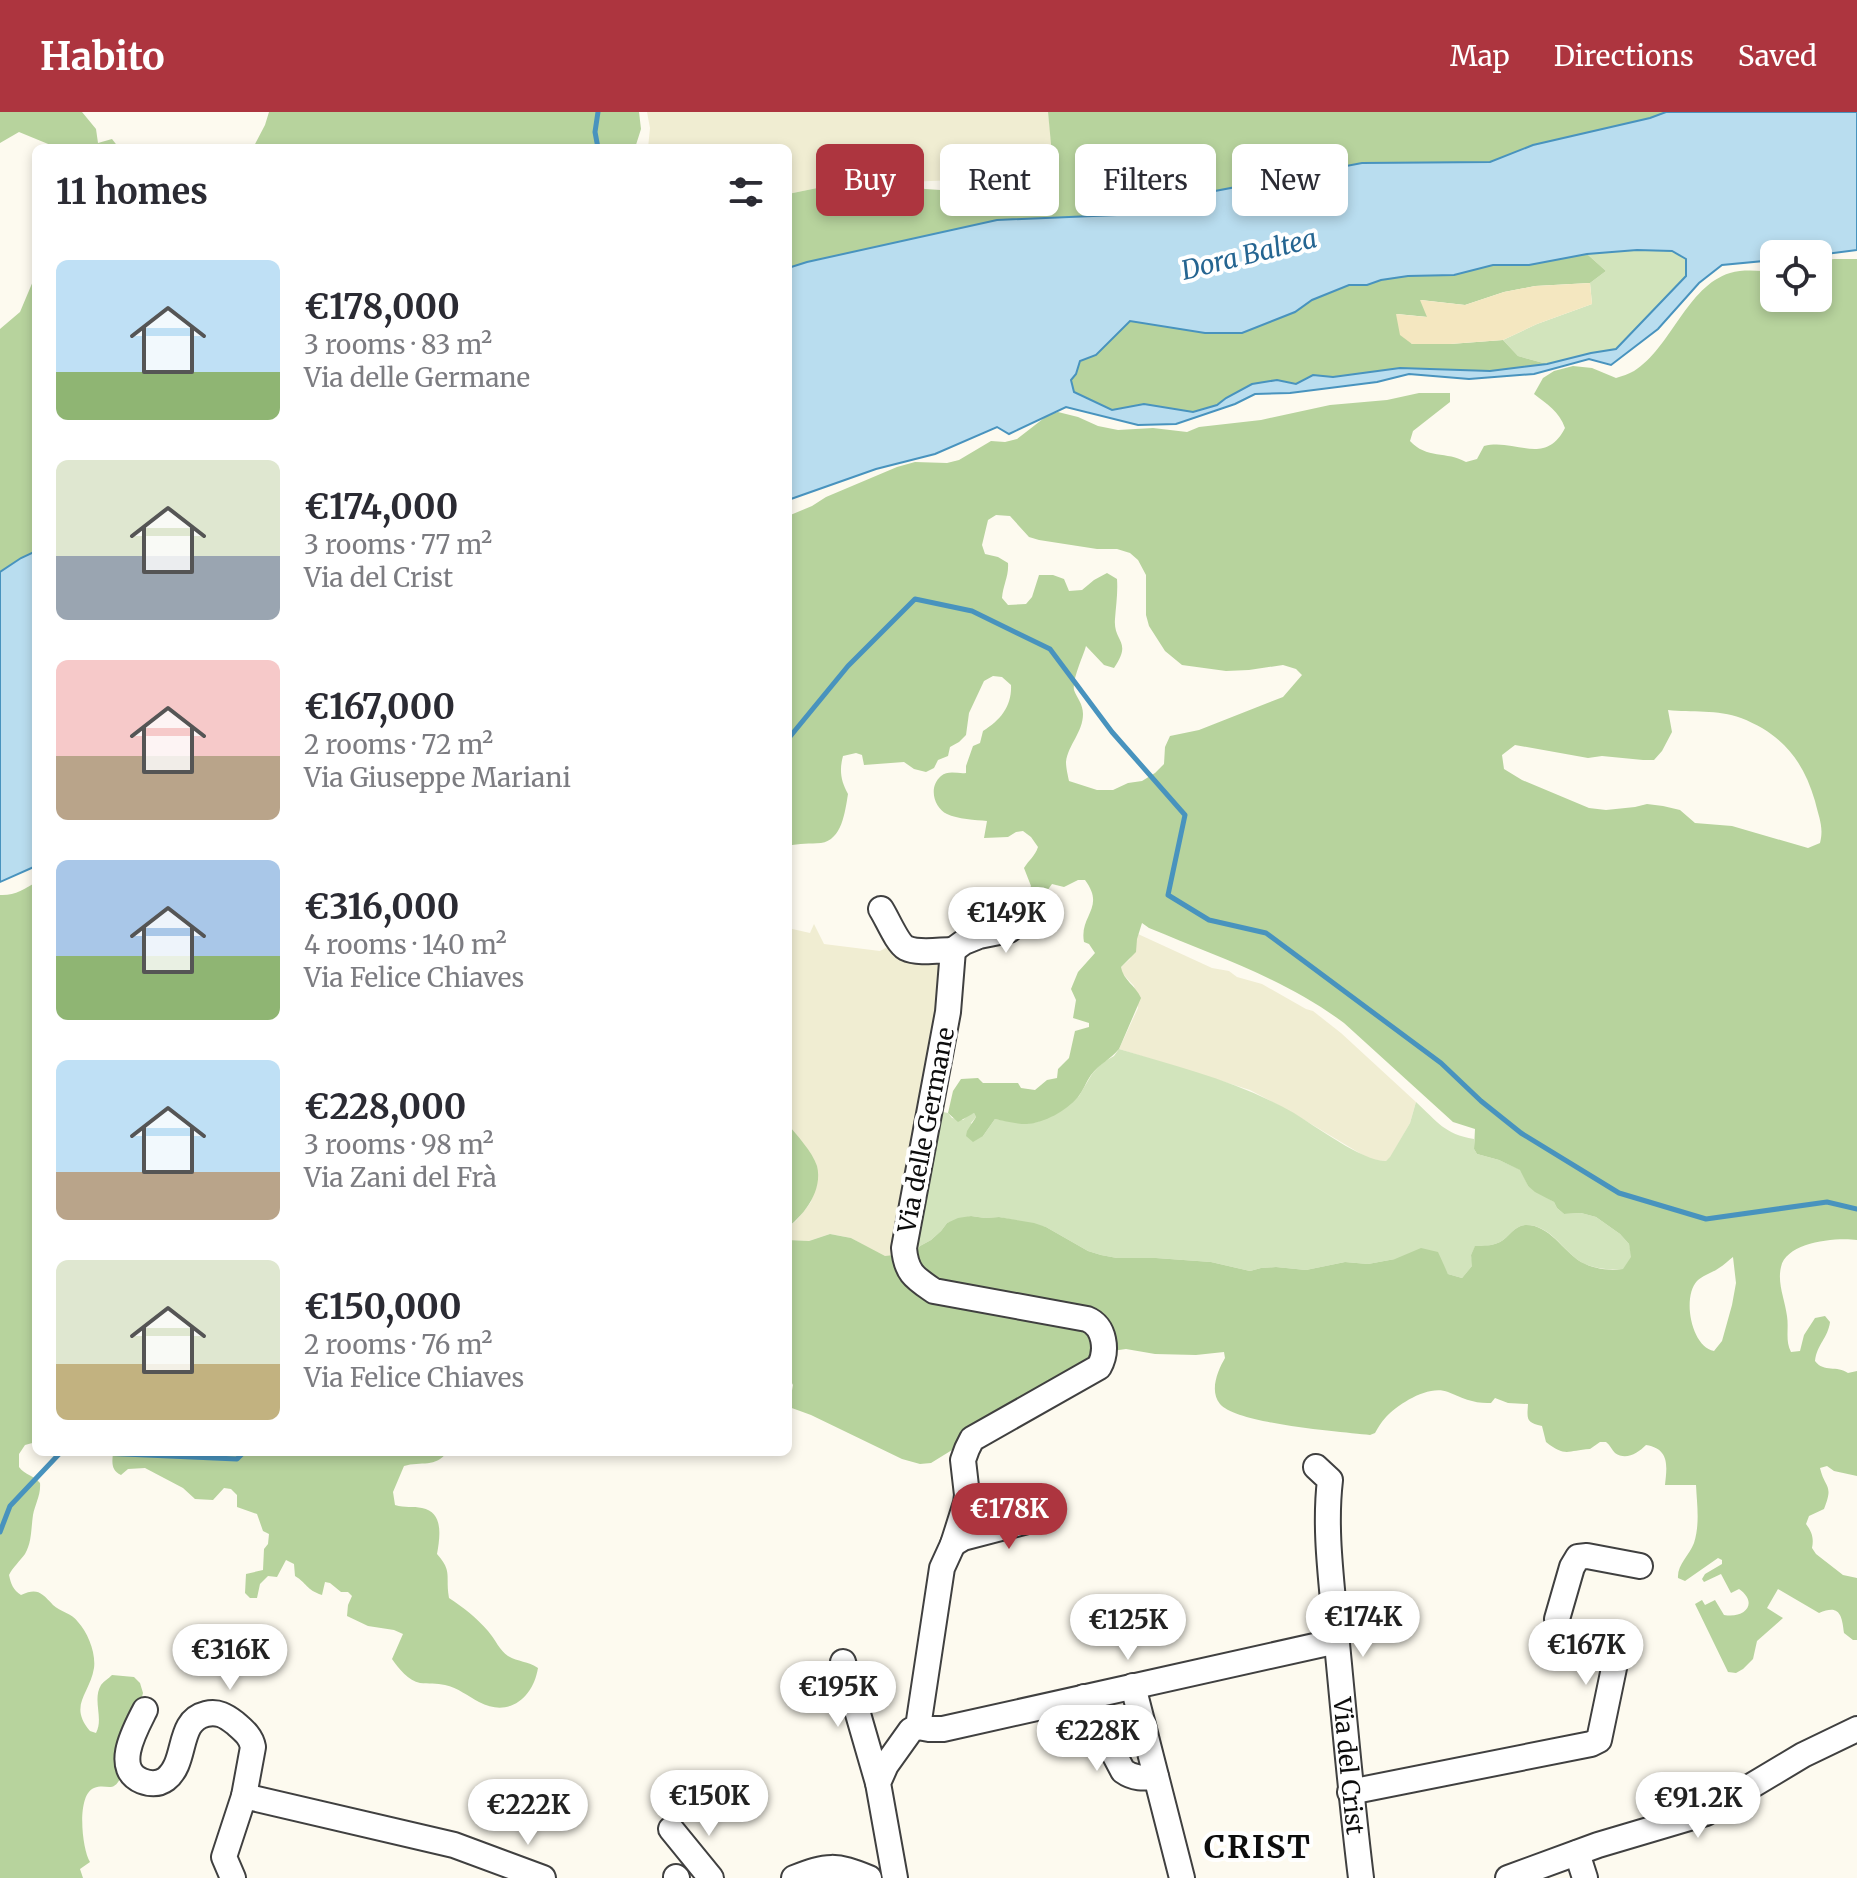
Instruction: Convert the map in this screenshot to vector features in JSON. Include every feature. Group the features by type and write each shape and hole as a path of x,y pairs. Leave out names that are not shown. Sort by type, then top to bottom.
{"street":[{"path":"881,909 906,948 922,950 953,950 979,936 1009,930 1028,915"},
{"name":"Via delle Germane","path":"918,1727 942,1568 953,1544 967,1495 963,1460 967,1449 972,1439 1099,1367 1103,1360 1104,1342 1099,1327 1087,1319 934,1291 916,1278 905,1262 904,1248 948,1012 953,950"},
{"name":"Via del Crist","path":"1316,1467 1330,1480 1327,1505 1337,1641 1361,1878"},
{"path":"953,1544 963,1538 1047,1516"},
{"path":"1350,1792 1599,1740 1615,1659 1605,1646 1564,1633 1558,1627 1557,1619 1572,1567 1578,1557 1640,1566"},
{"path":"878,1783 886,1765 911,1730 918,1727 943,1729 1337,1641"},
{"path":"843,1662 878,1783 895,1878"},
{"path":"1133,1686 1182,1878"},
{"path":"1084,1697 1123,1771 1139,1778 1156,1777"},
{"path":"145,1710 132,1738 128,1764 136,1778 151,1784 166,1779 178,1762 191,1722 206,1714 224,1715 252,1740 244,1796 224,1857 233,1878"},
{"path":"1508,1878 1706,1813 1803,1755 1857,1729"},
{"path":"244,1796 454,1845 494,1870 543,1878"},
{"path":"671,1829 711,1878"},
{"path":"1577,1853 1585,1878"},
{"path":"794,1878 822,1868 836,1867 869,1878"}],"shaded area":[{"path":"647,112 1048,112 1052,144 940,144 940,181 924,181 924,144 816,144 816,188 792,193 792,144 648,144"},
{"path":"814,924 824,944 880,951 893,944 947,956 893,1256 885,1257 851,1238 830,1234 809,1241 792,1240 792,1224 811,1202 817,1180 813,1158 792,1129 792,929 810,933"},
{"path":"1138,934 1212,968 1262,984 1313,1011 1341,1033 1416,1102 1410,1123 1390,1158 1386,1161 1371,1160 1250,1090 1119,1049 1138,1008 1134,986 1122,973 1121,967 1130,959"}],"green space":[{"path":"0,112 82,112 96,129 98,143 112,139 116,144 48,144 19,132 0,143"},
{"path":"269,112 639,112 641,129 636,144 255,144"},
{"path":"1048,112 1666,112 1533,145 1490,162 1348,167 1348,144 1232,144 1232,188 1216,191 1216,144 1075,144 1075,216 1092,216 997,220 792,267 792,193 816,188 816,216 924,216 925,189 940,190 940,216 1059,216 1059,144 1051,144"},
{"path":"1672,251 1687,259 1686,276 1616,349 1547,364 1518,356 1503,340 1592,304 1590,283 1606,271 1587,254"},
{"path":"1587,254 1606,271 1590,283 1535,286 1465,305 1421,300 1428,317 1397,314 1412,344 1503,340 1518,356 1547,364 1490,371 1400,368 1333,377 1313,375 1296,384 1277,380 1193,412 1144,404 1112,410 1074,392 1071,380 1080,361 1096,355 1130,321 1205,333 1242,333 1295,312 1312,300 1349,285 1367,285 1408,276 1454,275 1493,265 1529,265"},
{"path":"1832,259 1857,259 1857,1240 1813,1243 1792,1252 1781,1267 1780,1279 1791,1352 1800,1351 1804,1335 1815,1318 1825,1316 1830,1322 1829,1328 1815,1361 1826,1368 1848,1373 1857,1371 1857,1476 1834,1471 1827,1466 1820,1468 1828,1491 1827,1501 1824,1509 1809,1516 1806,1524 1816,1554 1843,1575 1857,1578 1857,1640 1844,1633 1842,1621 1835,1610 1819,1613 1778,1589 1767,1608 1783,1618 1757,1641 1753,1659 1743,1669 1736,1673 1728,1672 1695,1604 1702,1600 1705,1605 1715,1600 1724,1615 1738,1615 1749,1604 1745,1594 1739,1589 1731,1593 1721,1574 1704,1582 1705,1574 1722,1564 1718,1558 1685,1581 1678,1578 1679,1569 1696,1536 1696,1485 1665,1485 1665,1459 1654,1447 1646,1445 1628,1456 1615,1453 1606,1442 1600,1442 1590,1449 1558,1450 1546,1442 1542,1426 1529,1420 1528,1404 1508,1403 1495,1398 1491,1403 1480,1403 1440,1390 1423,1393 1398,1406 1370,1435 1314,1429 1247,1417 1220,1404 1215,1387 1225,1358 1224,1352 1155,1354 1126,1349 1112,1351 931,1463 920,1464 902,1459 792,1408 792,1240 809,1241 830,1234 851,1238 885,1256 914,1253 947,1223 958,1218 999,1217 1046,1227 1088,1251 1117,1258 1211,1262 1250,1271 1276,1267 1306,1270 1345,1262 1368,1264 1395,1259 1421,1248 1438,1252 1448,1274 1462,1278 1472,1266 1471,1255 1475,1246 1497,1243 1525,1225 1541,1229 1574,1257 1591,1266 1607,1270 1623,1269 1631,1257 1629,1244 1596,1217 1581,1213 1564,1214 1554,1202 1528,1186 1520,1170 1477,1154 1474,1149 1475,1129 1453,1122 1344,1023 1321,1007 1274,981 1142,923 1136,952 1121,967 1141,998 1119,1049 1094,1071 1080,1095 1054,1115 1027,1124 995,1119 983,1136 973,1142 966,1136 976,1117 974,1113 958,1122 948,1113 953,1091 961,1079 978,1078 983,1083 1018,1083 1021,1088 1035,1090 1047,1080 1057,1078 1058,1069 1069,1058 1075,1031 1089,1027 1089,1023 1073,1018 1076,1000 1071,989 1078,972 1095,953 1084,942 1083,933 1093,905 1091,890 1085,880 1064,887 1052,884 1030,909 1025,905 1031,886 1024,868 1038,847 1031,837 1023,831 1008,837 984,838 987,821 951,816 942,811 936,802 934,791 937,781 947,773 966,773 973,746 980,743 983,731 1000,717 1007,706 1011,685 1002,677 993,676 984,681 969,713 966,735 950,747 948,756 938,760 934,768 926,772 904,762 864,765 862,755 843,756 841,776 848,794 838,831 828,841 792,845 792,514 897,467 915,462 947,463 959,460 991,441 1017,439 1048,415 1058,412 1118,430 1153,428 1187,432 1199,427 1261,420 1330,405 1387,400 1419,393 1450,393 1450,402 1413,431 1410,441 1416,447 1466,462 1477,459 1484,446 1539,449 1557,440 1565,428 1556,412 1534,394 1543,378 1554,371 1573,366 1592,368 1616,378 1634,371 1659,348 1702,291 1730,273 1760,272 1760,312 1832,312","holes":["996,515 1010,516 1029,537 1130,553 1146,575 1149,626 1165,651 1182,665 1226,671 1283,665 1296,669 1302,675 1283,697 1199,730 1170,736 1165,747 1164,764 1142,781 1113,790 1097,790 1069,781 1066,762 1081,727 1083,714 1074,685 1086,646 1104,665 1114,668 1122,652 1115,627 1117,579 1107,573 1082,590 1069,591 1064,579 1039,575 1032,597 1026,604 1008,605 1002,598 1008,563 985,554 982,545 988,520","1668,710 1714,712 1755,724 1789,750 1810,786 1820,822 1820,843 1808,848 1732,826 1695,823 1680,810 1663,806 1647,804 1606,810 1589,808 1522,780 1504,769 1502,755 1515,745 1588,758 1602,756 1654,760 1672,732","1733,1257 1736,1283 1722,1341 1714,1351 1706,1348 1691,1320 1692,1288 1702,1277"]},
{"path":"32,284 32,553 0,572 0,329 20,312"},
{"path":"32,884 32,1443 25,1445 19,1454 19,1467 37,1480 40,1487 27,1549 9,1575 18,1593 42,1594 75,1619 88,1637 94,1668 82,1700 81,1714 90,1731 96,1733 99,1691 112,1675 134,1677 143,1693 121,1777 112,1787 94,1788 85,1801 82,1823 90,1862 80,1869 83,1878 0,1878 0,895"},
{"path":"1119,1049 1252,1092 1294,1113 1353,1150 1377,1160 1386,1161 1390,1157 1410,1123 1416,1102 1448,1130 1474,1139 1477,1154 1521,1170 1528,1186 1554,1202 1564,1214 1581,1213 1596,1217 1620,1234 1629,1244 1632,1257 1624,1269 1591,1266 1574,1257 1542,1229 1525,1225 1497,1243 1475,1247 1471,1255 1473,1265 1462,1278 1448,1274 1441,1261 1395,1259 1368,1264 1345,1262 1306,1270 1276,1267 1250,1271 1211,1262 1101,1255 1046,1227 999,1217 971,1216 947,1223 914,1253 938,1111 963,1120 974,1113 976,1117 971,1123 983,1136 995,1119 1026,1124 1037,1122 1061,1111 1079,1096 1092,1074"},
{"path":"792,1129 812,1155 818,1175 815,1192 792,1223"},
{"path":"113,1456 444,1456 433,1462 404,1466 393,1492 395,1505 422,1508 434,1514 439,1526 437,1554 447,1570 449,1598 488,1631 505,1654 538,1668 531,1688 518,1702 500,1708 479,1702 450,1686 412,1680 392,1659 403,1634 368,1626 347,1616 352,1596 348,1592 341,1592 325,1582 322,1595 316,1593 295,1576 294,1564 286,1560 277,1577 268,1576 260,1584 257,1598 250,1598 245,1593 246,1574 263,1570 264,1549 269,1534 263,1531 257,1514 237,1507 237,1495 231,1489 224,1488 213,1500 195,1499 183,1488 145,1468 128,1469 121,1475 113,1466"}],"sand":[{"path":"1590,283 1592,304 1503,340 1412,344 1400,335 1396,314 1427,317 1420,300 1465,305 1535,286"}],"water":[{"name":"Dora Baltea","path":"1666,112 1857,112 1857,250 1832,253 1832,240 1760,240 1760,261 1722,265 1699,283 1658,329 1611,365 1589,359 1534,374 1469,379 1409,374 1377,382 1290,393 1255,394 1176,424 1138,425 1066,407 1009,434 997,427 935,454 876,469 792,499 792,267 997,220 1216,216 1216,191 1232,188 1232,216 1348,216 1348,166 1490,162 1533,145","holes":["1672,251 1686,259 1686,276 1616,349 1547,364 1490,371 1400,368 1333,377 1313,375 1296,384 1277,380 1252,384 1217,405 1193,412 1144,404 1112,410 1074,392 1071,380 1080,361 1096,355 1130,321 1205,333 1242,333 1295,312 1312,300 1349,285 1367,285 1408,276 1454,275 1493,265 1529,265 1587,254"]},
{"path":"32,553 32,868 0,882 0,572"}],"waterway":[{"path":"597,144 595,132 598,112"},
{"path":"792,734 848,666 915,599 972,611 1050,649 1112,732 1185,815 1168,895 1209,920 1266,933 1441,1063 1521,1133 1619,1193 1706,1219 1827,1202 1857,1209"},
{"path":"0,1532 10,1506 57,1456"},
{"path":"169,1456 237,1459 240,1456"}],"district":[{"name":"CRIST","path":"1258,1847"}]}
